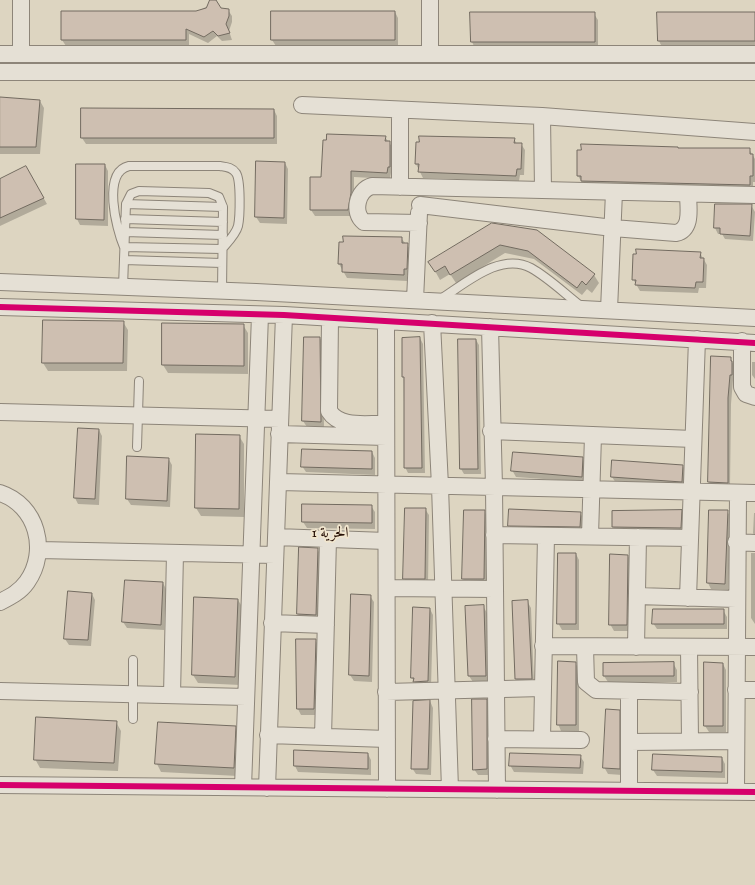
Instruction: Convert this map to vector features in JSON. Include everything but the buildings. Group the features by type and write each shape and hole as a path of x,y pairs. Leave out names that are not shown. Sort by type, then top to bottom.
{"street":[{"path":"21,0 22,54"},
{"path":"430,0 430,54"},
{"path":"0,54 755,54"},
{"path":"0,72 755,72"},
{"path":"302,106 542,116 755,132"},
{"path":"400,110 400,187"},
{"path":"542,116 543,190"},
{"path":"419,223 366,223 360,218 359,197 363,190 372,186 755,195"},
{"path":"415,300 420,188"},
{"path":"609,310 614,192"},
{"path":"420,205 613,228 680,232 688,223 688,194"},
{"path":"0,282 437,301 755,318"},
{"path":"0,307 330,318 749,342 742,387 746,394 755,397"},
{"path":"243,787 260,315"},
{"path":"267,788 284,316"},
{"path":"330,318 328,406 329,411 345,429"},
{"path":"386,321 387,789"},
{"path":"432,323 444,589 450,789"},
{"path":"490,327 491,431 494,488 497,790"},
{"path":"688,598 697,339"},
{"path":"0,412 256,419 280,427 386,430"},
{"path":"491,431 693,439"},
{"path":"590,536 593,435"},
{"path":"279,482 755,494"},
{"path":"0,493 18,502 29,516 37,532 39,550 35,567 27,583 14,595 0,602"},
{"path":"736,792 736,542 738,493"},
{"path":"494,535 690,538"},
{"path":"542,739 546,536"},
{"path":"276,537 386,541"},
{"path":"636,647 638,537"},
{"path":"323,737 328,538"},
{"path":"736,542 755,543"},
{"path":"39,550 275,555"},
{"path":"172,695 175,553"},
{"path":"387,588 495,589"},
{"path":"637,596 736,599"},
{"path":"272,623 326,625"},
{"path":"543,646 755,647"},
{"path":"585,646 586,682 588,686 596,690 690,692"},
{"path":"689,647 690,741"},
{"path":"386,692 542,688"},
{"path":"736,690 755,690"},
{"path":"0,691 246,697"},
{"path":"629,691 629,791"},
{"path":"268,735 386,739"},
{"path":"496,739 581,740"},
{"path":"629,742 736,741"},
{"path":"0,785 755,792"}],"lane":[{"path":"124,247 115,218 114,184 116,174 120,170 129,166 220,166 229,167 233,170 236,173 239,182 238,227 222,249"},
{"path":"123,287 126,204 131,194 139,191 209,193 219,197 223,207 222,291"},
{"path":"126,204 223,207"},
{"path":"125,219 223,222"},
{"path":"125,232 223,235"},
{"path":"124,247 222,249"},
{"path":"124,260 222,263"},
{"path":"437,301 497,266 508,263 530,267 584,309"},
{"path":"137,447 139,380"},
{"path":"133,660 133,719"}],"cycle path":[{"path":"0,307 284,315 755,343"},
{"path":"0,785 755,792"}],"district":[{"name":"الحرية 1","path":"330,534"}]}
